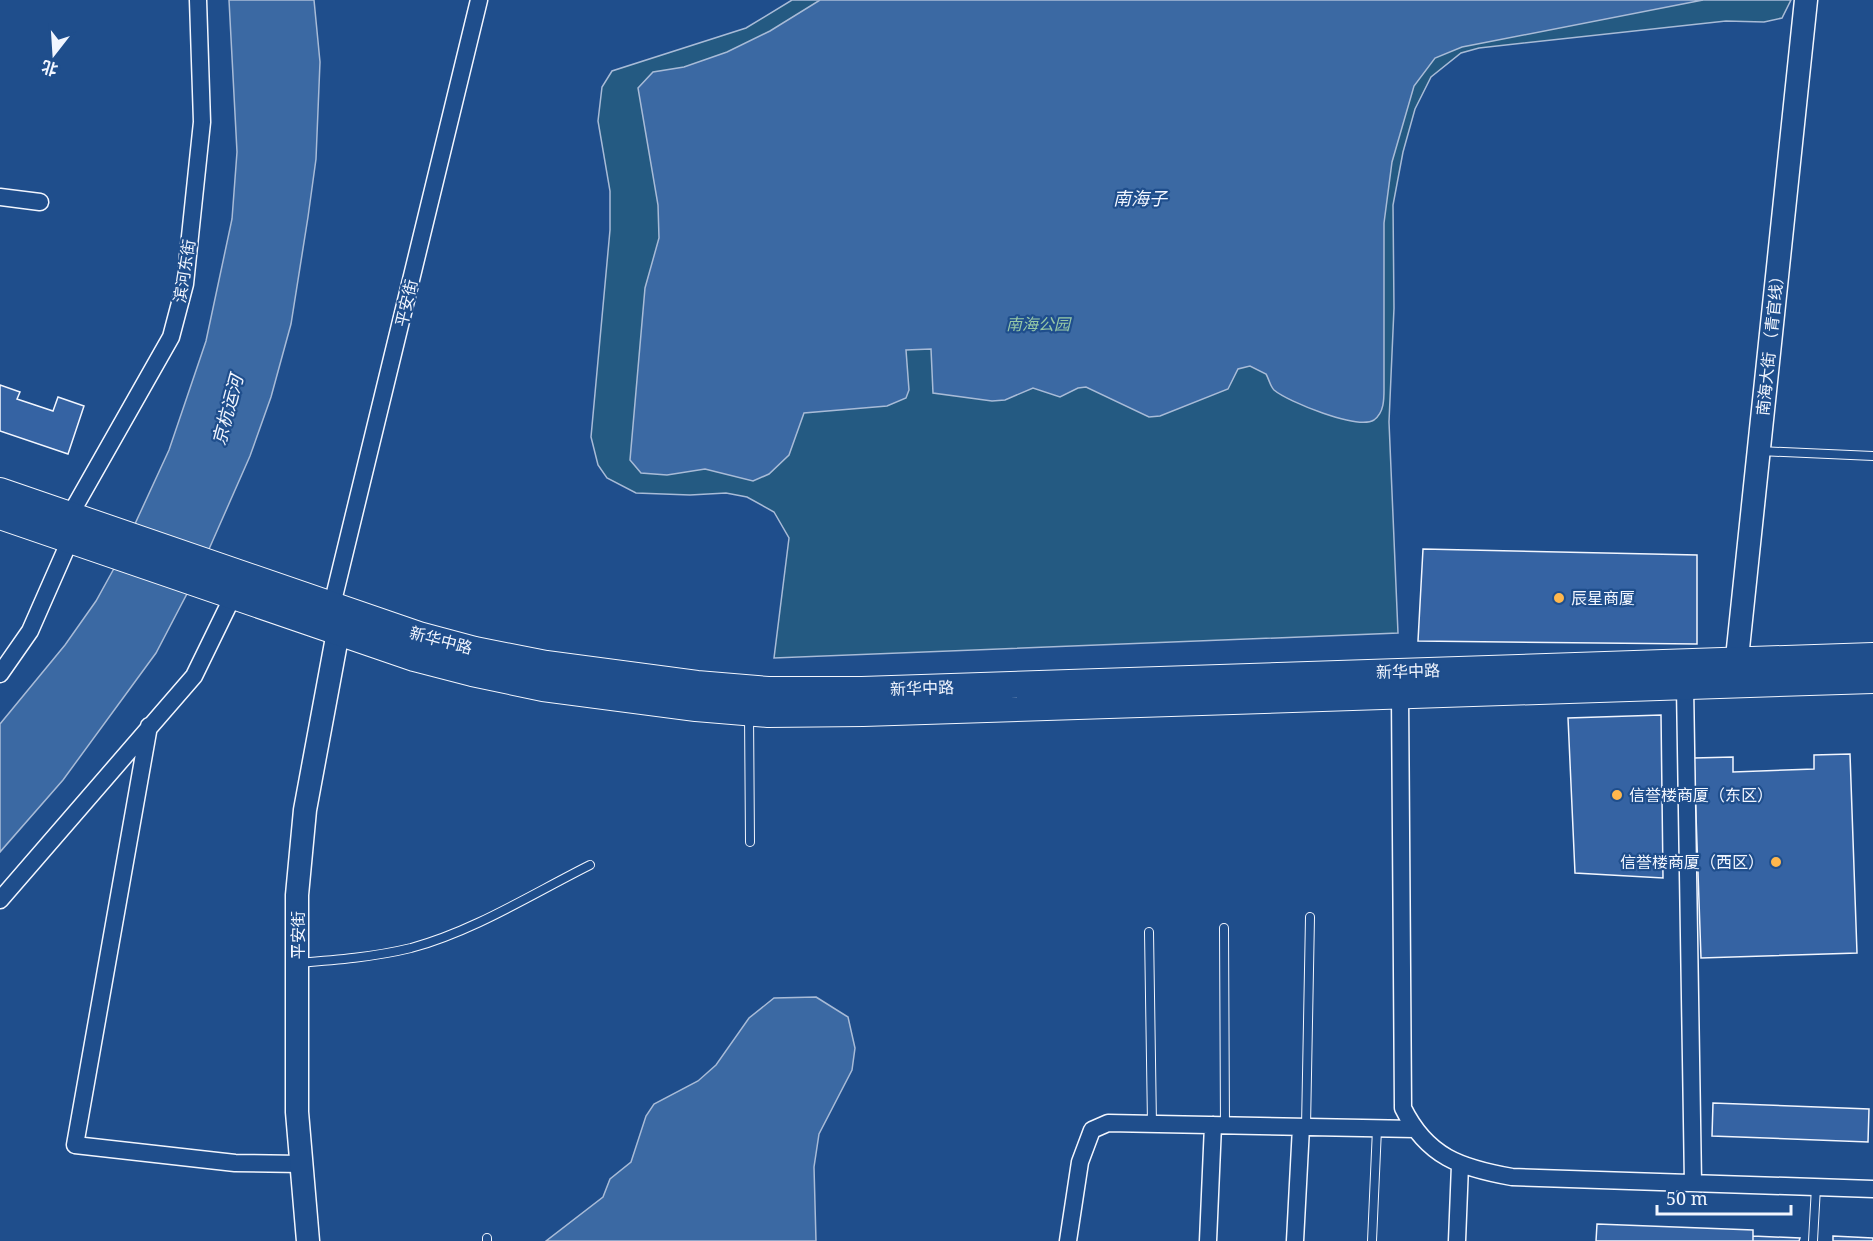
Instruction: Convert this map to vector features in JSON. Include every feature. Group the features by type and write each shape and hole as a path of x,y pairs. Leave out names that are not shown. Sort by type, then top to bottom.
{"main road":[{"name":"南海大街 （青官线）","path":"1736,672 1806,0"},
{"name":"新华中路","path":"0,491 70,527 221,584 338,632 414,658 543,688 633,702 749,712 863,713 1685,686 1736,672 1873,656"},
{"name":"新华中路","path":"0,516 70,527"},
{"name":"新华中路","path":"221,584 332,605 419,635 546,664 635,678 768,690 1736,672 1873,680"},
{"name":"平安街","path":"308,1241 297,1112 297,896 305,810 338,632"}],"street":[{"name":"滨河东街","path":"0,674 30,631 70,527 171,337 185,284 202,122 198,0"},
{"name":"平安街","path":"332,605 479,0"},
{"path":"0,197 40,202"},
{"path":"0,900 194,676 221,584"},
{"path":"1685,686 1693,1183"},
{"path":"1400,695 1403,1108 1415,1130 1427,1144 1460,1165 1512,1177 1873,1189"},
{"path":"149,726 75,1145 235,1163 301,1164"},
{"path":"1068,1241 1080,1162 1092,1130 1108,1123 1415,1130"},
{"path":"1208,1241 1219,1126"},
{"path":"1295,1241 1304,1127"},
{"path":"1457,1241 1460,1165"}],"lane":[{"path":"1759,451 1873,456"},
{"path":"749,712 750,842"},
{"path":"298,963 368,957 413,947 466,927 590,865"},
{"path":"1304,1127 1310,917"},
{"path":"1219,1126 1224,928"},
{"path":"1149,932 1152,1124"},
{"path":"1372,1241 1377,1129"},
{"path":"1813,1241 1816,1187"}],"green space":[{"name":"南海子","path":"792,0 1791,0 1782,18 1764,22 1726,21 1479,48 1461,53 1431,77 1415,109 1403,152 1393,205 1394,308 1389,422 1398,633 774,658 789,538 774,512 747,497 726,493 690,495 636,493 607,478 598,465 591,437 610,230 610,191 598,121 602,87 612,71 746,28"}],"water":[{"name":"京杭运河","path":"229,0 314,0 320,62 316,159 291,324 271,397 250,456 202,565 156,653 63,780 0,852 0,724 65,645 96,601 117,563 169,450 206,341 232,219 237,152"},
{"name":"南海子","path":"820,0 1703,0 1462,47 1435,58 1414,86 1392,162 1384,223 1384,399 1382,409 1374,420 1366,422 1339,418 1293,401 1271,387 1266,374 1250,366 1238,369 1228,389 1160,416 1149,417 1086,387 1078,388 1060,397 1033,388 1005,400 992,401 933,393 931,349 906,350 909,390 906,398 887,406 804,413 789,455 769,474 753,481 705,469 667,475 641,473 630,460 645,288 659,238 658,205 638,88 653,72 684,67 727,52 770,31"},
{"path":"816,997 848,1017 855,1048 852,1070 819,1134 814,1167 816,1241 546,1241 603,1197 610,1179 631,1162 646,1116 654,1104 698,1081 716,1065 749,1018 774,998"}],"building":[{"path":"0,385 20,392 17,399 53,411 58,397 84,406 68,454 0,431"},
{"name":"辰星商厦","path":"1423,549 1697,555 1697,644 1418,641"},
{"name":"信誉楼商厦（东区）","path":"1661,715 1663,878 1575,873 1568,718"},
{"name":"信誉楼商厦（西区）","path":"1850,754 1857,953 1701,958 1694,758 1733,757 1733,772 1814,769 1814,755"},
{"path":"1713,1103 1869,1109 1868,1142 1712,1136"},
{"path":"1597,1224 1753,1230 1753,1241 1596,1241"},
{"path":"1753,1236 1800,1238 1799,1241 1753,1241"},
{"path":"1833,1236 1873,1238 1873,1241 1833,1241"}],"place":[{"name":"辰星商厦","path":"1559,598"},
{"name":"信誉楼商厦（东区）","path":"1617,795"},
{"name":"信誉楼商厦（西区）","path":"1776,862"}],"park label":[{"name":"南海公园","path":"1038,324"}]}
